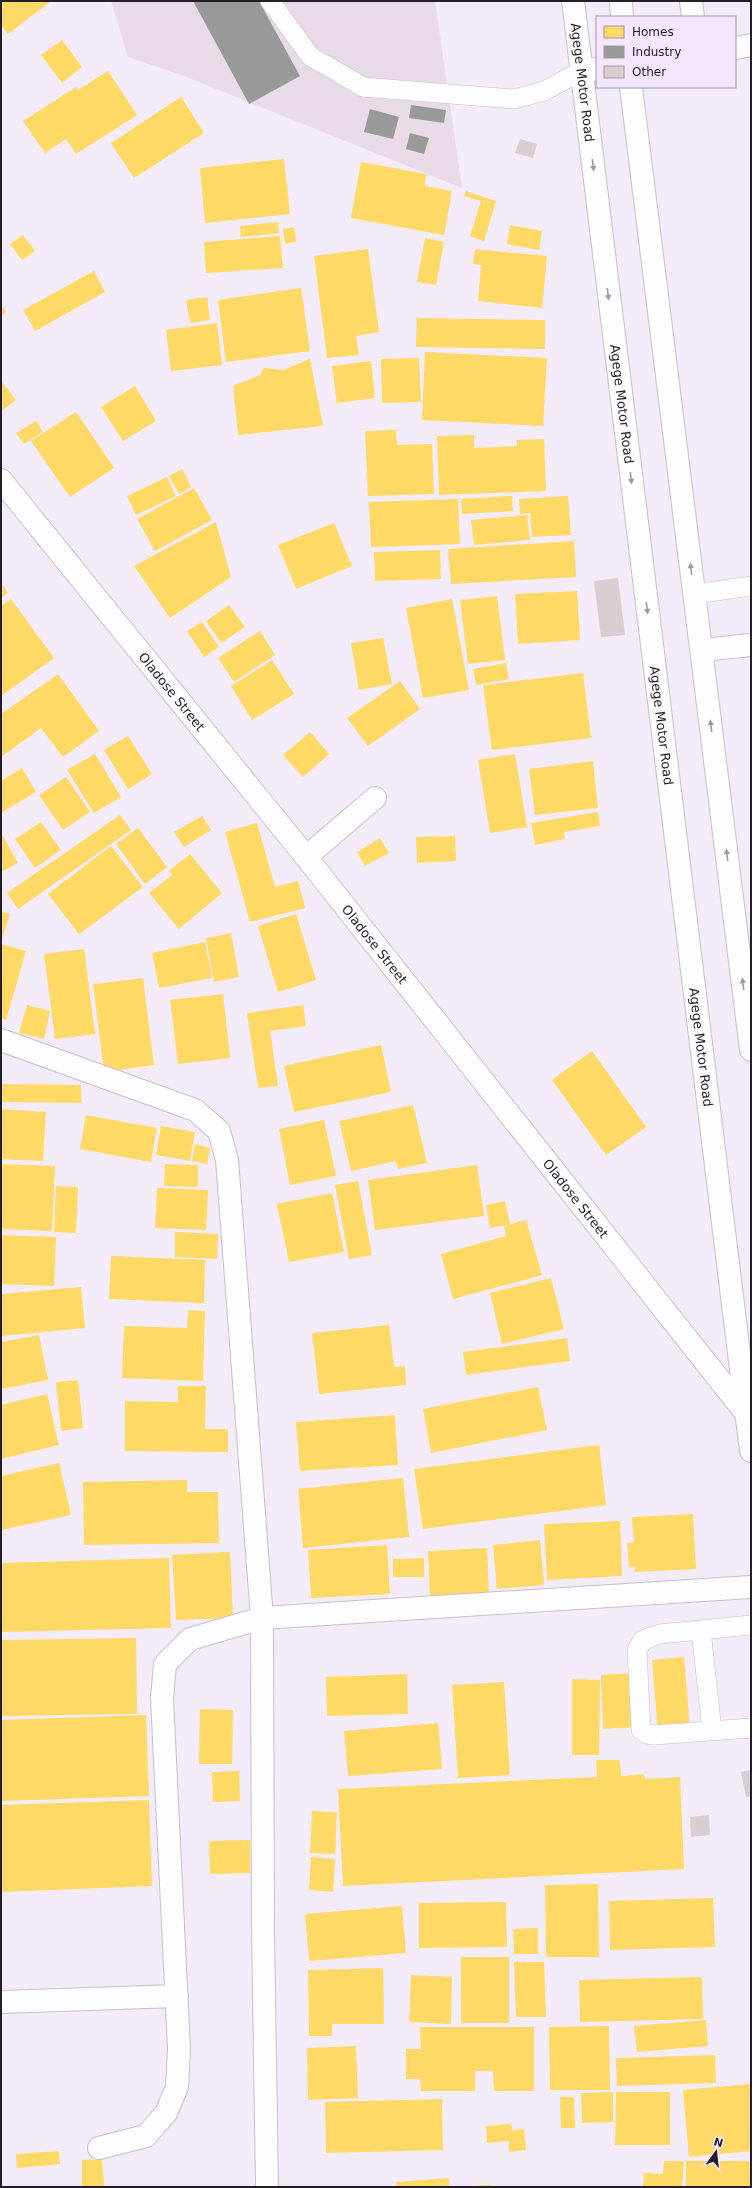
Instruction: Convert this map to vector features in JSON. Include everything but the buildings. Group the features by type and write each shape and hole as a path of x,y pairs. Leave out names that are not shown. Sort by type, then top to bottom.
{"street":[{"name":"Agege Motor Road","path":"573,1 589,70 748,1412 751,1451"},
{"path":"621,1 622,16"},
{"path":"691,1 693,16"},
{"path":"736,48 751,45"},
{"path":"631,88 751,1050"},
{"name":"Oladose Street","path":"1,480 306,857 748,1412"},
{"path":"702,650 751,645"},
{"path":"306,857 375,798"},
{"path":"1,1040 195,1110 219,1131 227,1160 262,1618 263,1931 267,2187"},
{"path":"99,2148 146,2136 166,2113 177,2087 179,2049 177,1996 162,1698 165,1664 190,1639 262,1618 751,1587"},
{"path":"1,2002 177,1996"}],"lane":[{"path":"270,1 310,56 363,87 514,99 544,91 589,70"},
{"path":"694,594 751,586"},
{"path":"751,1625 660,1634 651,1636 640,1643 637,1650 641,1730 647,1734 654,1735 751,1728"},
{"path":"702,1630 712,1731"}],"shaded area":[{"path":"111,1 435,1 462,188 184,76 128,57"}]}
